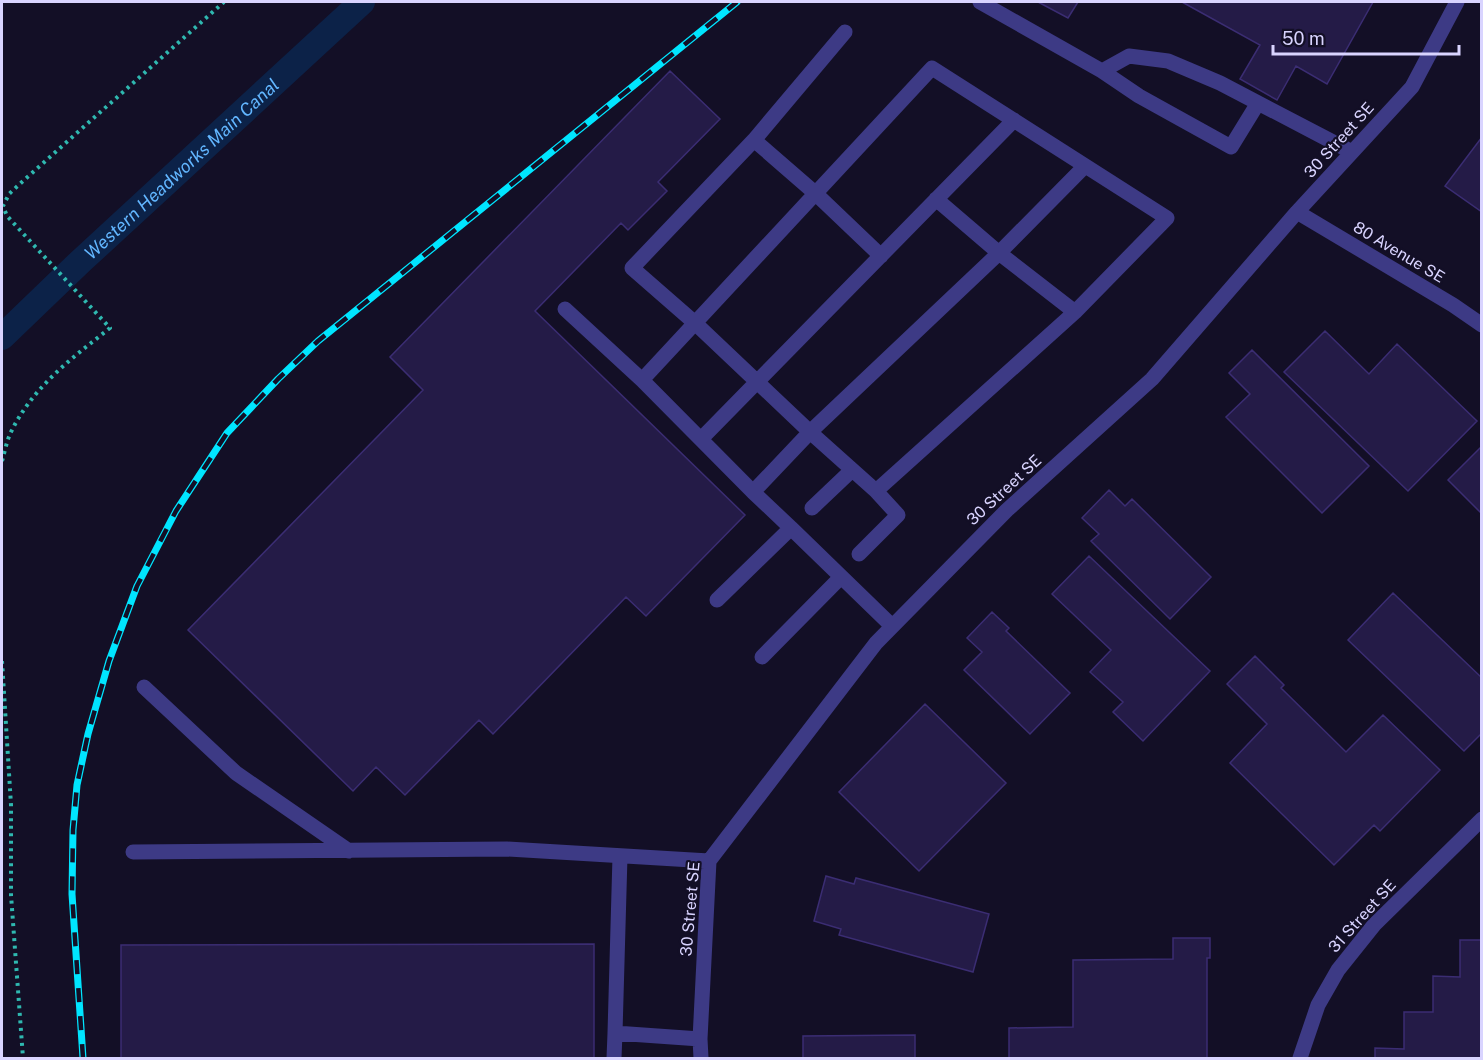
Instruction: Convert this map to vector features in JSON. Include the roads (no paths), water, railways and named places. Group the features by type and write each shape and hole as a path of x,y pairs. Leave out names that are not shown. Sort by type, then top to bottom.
{"street":[{"path":"980,2 1102,71 1139,96 1231,147 1258,103"},
{"name":"30 Street SE","path":"701,1059 709,861 876,643 1007,510 1152,379 1297,212 1412,87 1457,2"},
{"path":"845,32 754,140 632,268 695,323 876,491 898,516 859,554"},
{"path":"1102,71 1129,56 1168,61 1220,83 1352,152"},
{"path":"642,380 932,68 1167,218 1074,312 876,491"},
{"path":"701,439 1014,120"},
{"path":"754,140 815,193 881,256"},
{"path":"753,492 810,432 999,253 1085,166"},
{"path":"936,199 999,253 1074,312"},
{"name":"80 Avenue SE","path":"1297,212 1453,305 1482,325"},
{"path":"565,309 642,380 753,492 892,626"},
{"path":"812,508 852,470"},
{"path":"717,600 790,528"},
{"path":"762,657 841,577"},
{"path":"144,687 236,773 349,851"},
{"name":"31 Street SE","path":"1300,1059 1318,1005 1338,969 1374,925 1482,819"},
{"path":"134,852 507,849 709,861"},
{"path":"614,1059 620,856"},
{"path":"615,1033 700,1040"}],"waterway":[{"name":"Western Headworks Main Canal","path":"2,337 81,261 362,2"}],"railway":[{"path":"83,1058 72,894 73,830 77,785 88,734 109,661 137,586 176,511 227,433 318,341 737,2"}]}
